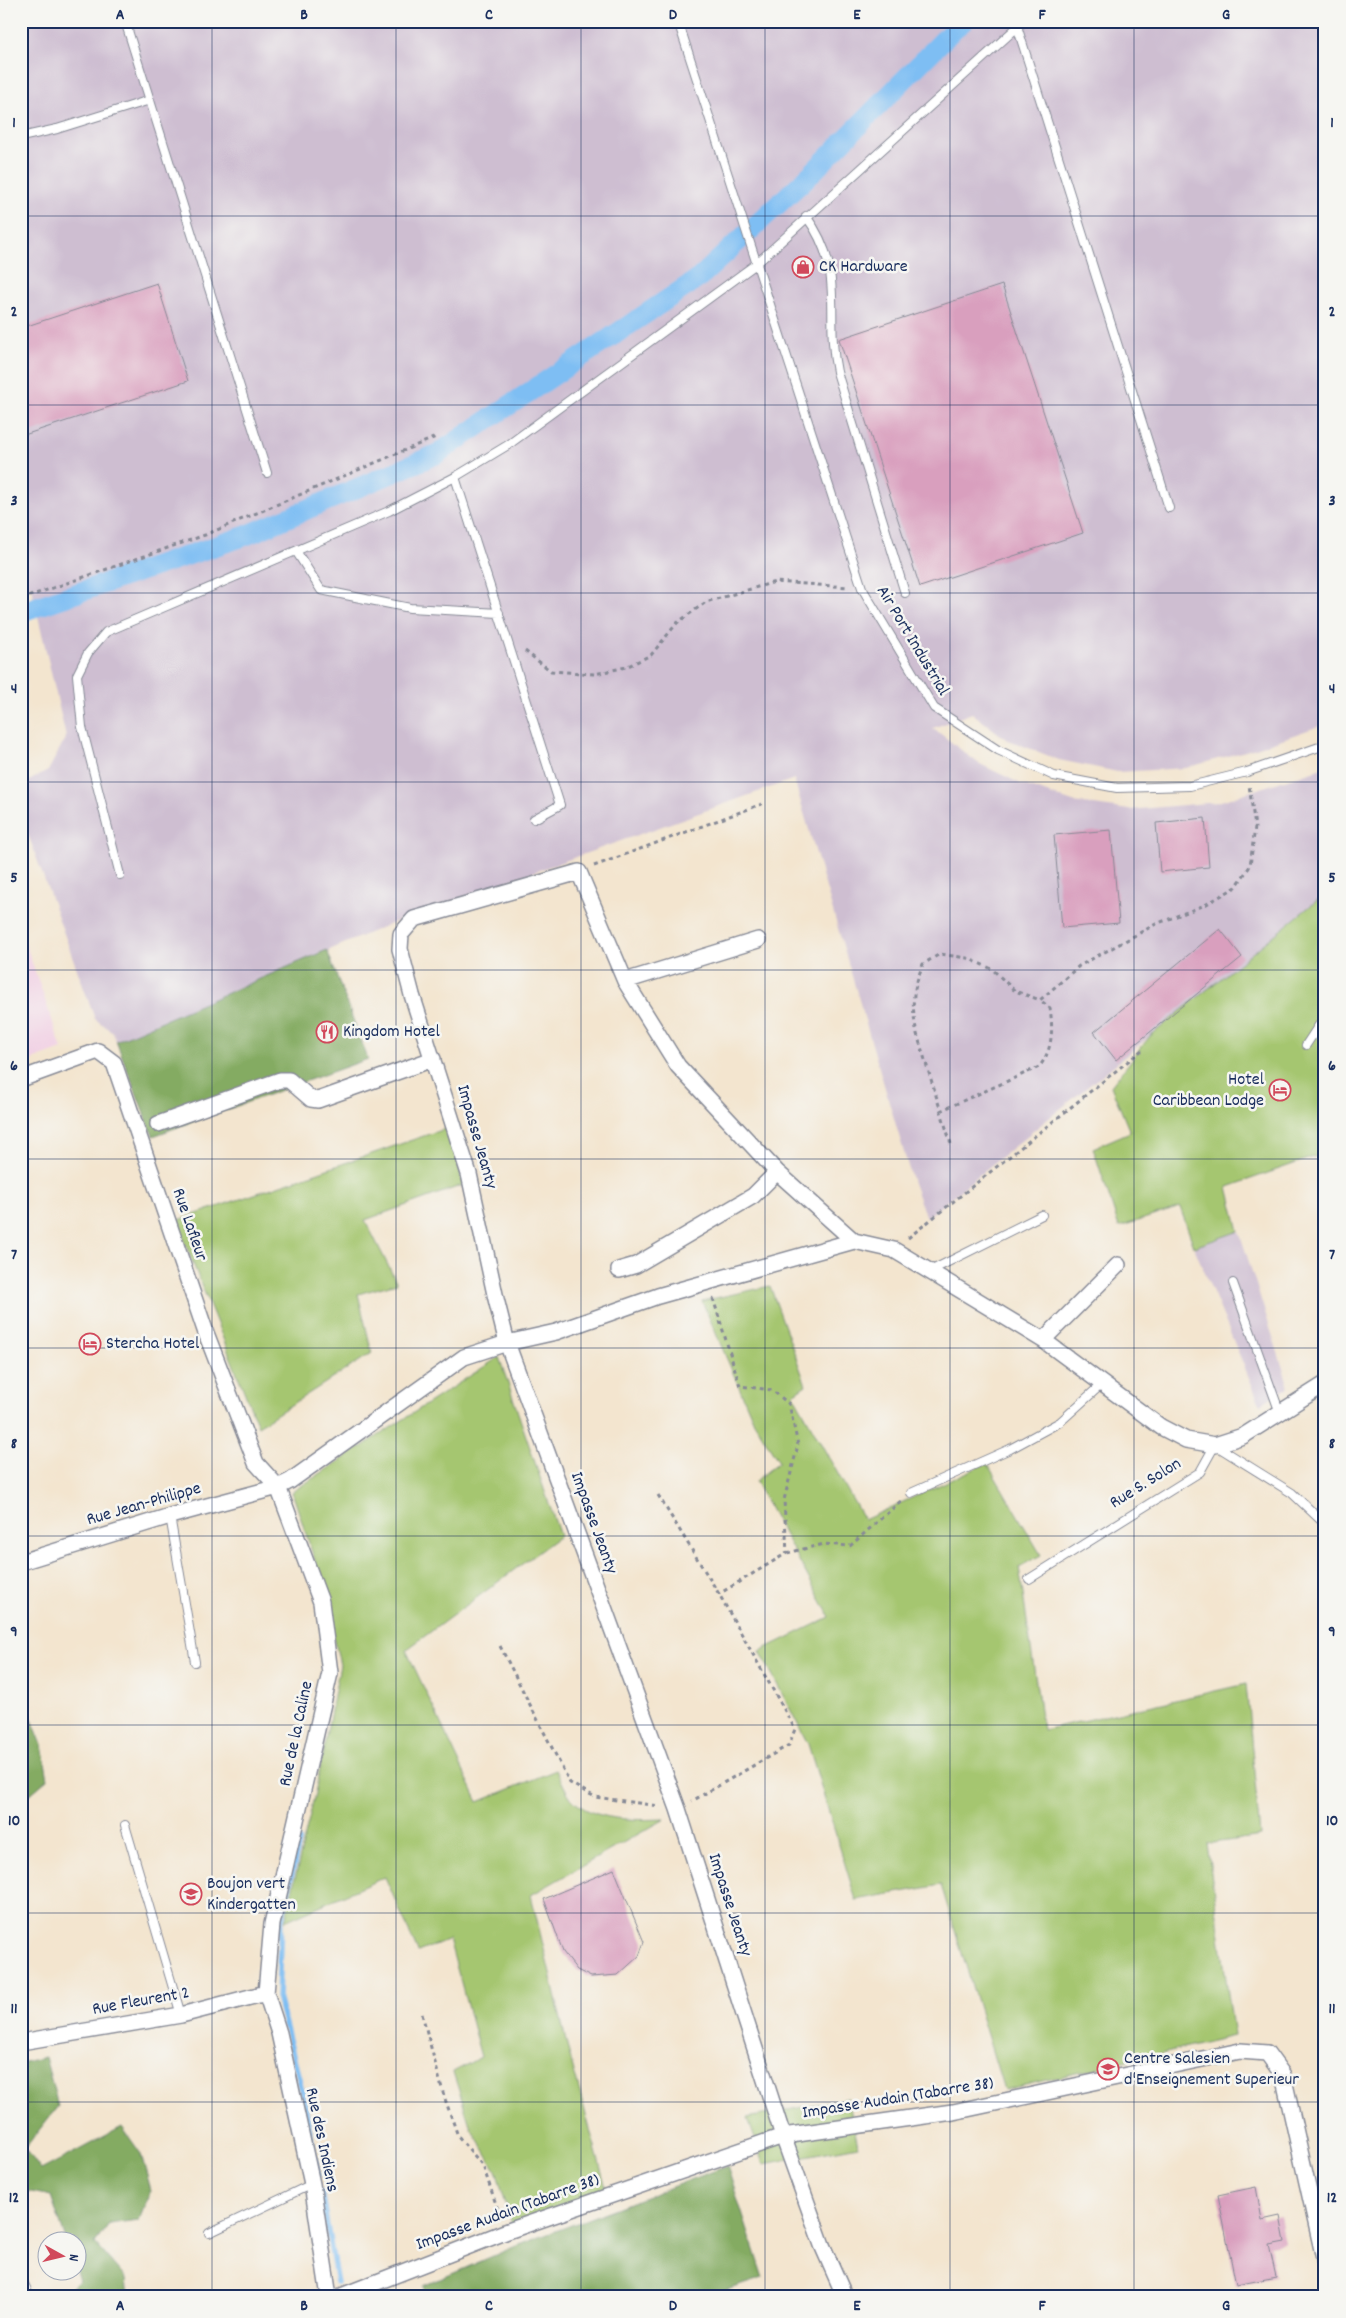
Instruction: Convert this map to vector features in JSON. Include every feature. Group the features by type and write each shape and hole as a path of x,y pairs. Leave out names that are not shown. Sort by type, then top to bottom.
{"street":[{"path":"579,872 625,981 678,1066 778,1172 854,1241 894,1250 1043,1340 1161,1426 1186,1440 1215,1445 1243,1436 1325,1384"},
{"name":"Impasse Jeanty","path":"579,872 414,919 401,934 400,949 412,995 470,1174 507,1343 678,1809 783,2136 822,2244 845,2297"},
{"path":"625,981 758,940"},
{"name":"Rue Lafleur","path":"21,1079 98,1051 114,1063 206,1333 252,1454 256,1463 278,1487"},
{"path":"158,1124 280,1080 289,1080 311,1099 318,1100 433,1059"},
{"path":"619,1270 636,1264 753,1196 778,1172"},
{"name":"Rue Jean-Philippe","path":"21,1562 170,1516 278,1487 290,1481 464,1357 507,1343 556,1332 658,1296 854,1241"},
{"path":"1043,1340 1118,1265"},
{"name":"Rue de la Caline","path":"266,1993 272,1924 330,1673 321,1602 278,1487"},
{"name":"Rue Fleurent 2","path":"21,2042 181,2015 266,1993"},
{"name":"Rue des Indiens","path":"266,1993 279,2033 312,2184 329,2297"},
{"name":"Impasse Audain (Tabarre 38)","path":"339,2297 505,2232 783,2136 953,2112 1240,2051 1266,2053 1283,2075 1325,2263"}],"lane":[{"path":"125,21 267,473"},
{"name":"Air Port Industrial","path":"678,21 862,588 934,708 998,750 1054,776 1117,788 1190,786 1247,772 1325,745"},
{"path":"120,875 82,728 78,675 88,653 106,632 389,511 455,477 508,445 756,264 806,216 1024,21"},
{"path":"1017,26 1169,508"},
{"path":"21,137 57,129 150,100"},
{"path":"806,216 818,232 827,255 832,277 833,351 837,372 905,593"},
{"path":"455,477 560,805 534,819"},
{"path":"296,551 321,590 410,608 499,613"},
{"path":"1306,1045 1325,1016"},
{"path":"929,1271 1042,1215"},
{"path":"1233,1283 1280,1413"},
{"path":"911,1493 1010,1449 1060,1422 1102,1384"},
{"path":"1215,1445 1292,1493 1325,1524"},
{"name":"Rue S. Solon","path":"1029,1579 1200,1472 1215,1445"},
{"path":"170,1516 195,1662"},
{"path":"125,1825 181,2015"},
{"path":"209,2233 312,2184"},
{"path":"21,2277 30,2297"}],"path":[{"path":"21,599 205,535 436,437"},
{"path":"507,638 551,670 595,674 626,666 651,655 677,622 706,602 775,582 862,588"},
{"path":"1040,1000 1079,966 1156,924 1205,905 1236,886 1250,866 1255,826 1247,772"},
{"path":"579,872 762,804"},
{"path":"940,1111 1039,1067 1048,1056 1053,1027 1050,1008 1040,1000 1015,991 992,969 967,958 940,954 923,964 913,991 913,1015 917,1034 940,1111 951,1144"},
{"path":"894,1250 1142,1050"},
{"path":"708,1283 740,1386 772,1390 789,1404 798,1445 784,1500 787,1553"},
{"path":"719,1594 787,1553 824,1544 850,1546 911,1493"},
{"path":"500,1646 570,1783 594,1797 678,1809 789,1745 795,1729 719,1594 658,1495"},
{"path":"422,2014 444,2096 458,2136 484,2166 505,2232"}],"shaded area":[{"path":"21,21 1325,21 1325,724 1256,748 1186,768 1118,772 1059,760 1006,739 972,713 933,728 978,763 1021,784 1073,802 1129,810 1218,802 1325,767 1325,894 926,1218 913,1183 794,779 402,919 116,1041 113,1032 95,1019 21,815 21,785 48,771 66,737 31,586 21,589"},
{"path":"21,931 62,1049 21,1064"},
{"path":"1239,1231 1289,1387 1260,1404 1194,1247"}],"green space":[{"path":"1325,894 1325,1153 1228,1187 1239,1231 1194,1247 1180,1207 1119,1227 1093,1148 1130,1132 1111,1086 1150,1036"},
{"path":"327,950 368,1059 153,1136 116,1041"},
{"path":"450,1127 463,1185 365,1220 397,1283 358,1294 372,1353 258,1426 176,1221"},
{"path":"770,1286 806,1385 793,1394 864,1520 987,1463 1041,1555 1019,1567 1043,1730 1246,1684 1260,1836 1207,1844 1234,2036 1004,2090 941,1885 856,1900 808,1744 760,1651 830,1617 755,1481 779,1462 754,1422 702,1301"},
{"path":"499,1357 560,1536 406,1650 478,1802 556,1770 571,1798 590,1812 615,1818 665,1819 531,1895 569,2053 607,2191 512,2224 496,2170 471,2128 453,2072 481,2057 449,1939 418,1952 385,1877 285,1921 315,1793 340,1665 322,1582 292,1492"},
{"path":"21,1691 42,1745 48,1779 21,1802"},
{"path":"45,2057 58,2106 25,2148 41,2170 122,2127 141,2154 151,2190 139,2220 109,2224 95,2243 126,2279 128,2297 61,2297 79,2280 88,2280 88,2230 63,2230 51,2196 21,2190 21,2063"},
{"path":"848,2098 858,2146 764,2164 748,2118"},
{"path":"727,2166 763,2278 705,2297 427,2297 424,2286 516,2246"}],"building":[{"path":"157,283 188,381 21,436 21,328"},
{"path":"1002,285 1083,533 920,587 839,339"},
{"path":"1205,818 1209,867 1160,872 1156,823"},
{"path":"1111,830 1119,923 1062,928 1054,835"},
{"path":"1220,929 1242,957 1116,1060 1094,1032"},
{"path":"614,1869 644,1942 639,1956 618,1975 591,1977 577,1970 563,1952 544,1899"},
{"path":"1256,2187 1262,2220 1280,2216 1285,2242 1269,2245 1276,2277 1236,2285 1218,2195"}],"waterway":[{"path":"21,612 245,536 437,454 699,278 814,171 964,21"},
{"path":"299,1841 281,1922 278,1997 302,2090 318,2175"},
{"path":"321,2192 337,2282"}],"place":[{"name":"CK Hardware","path":"803,267"},
{"name":"Kingdom Hotel","path":"327,1032"},
{"name":"Hotel Caribbean Lodge","path":"1280,1090"},
{"name":"Stercha Hotel","path":"90,1344"},
{"name":"Boujon vert Kindergatten","path":"191,1894"},
{"name":"Centre Salesien d'Enseignement Superieur","path":"1108,2069"}]}
